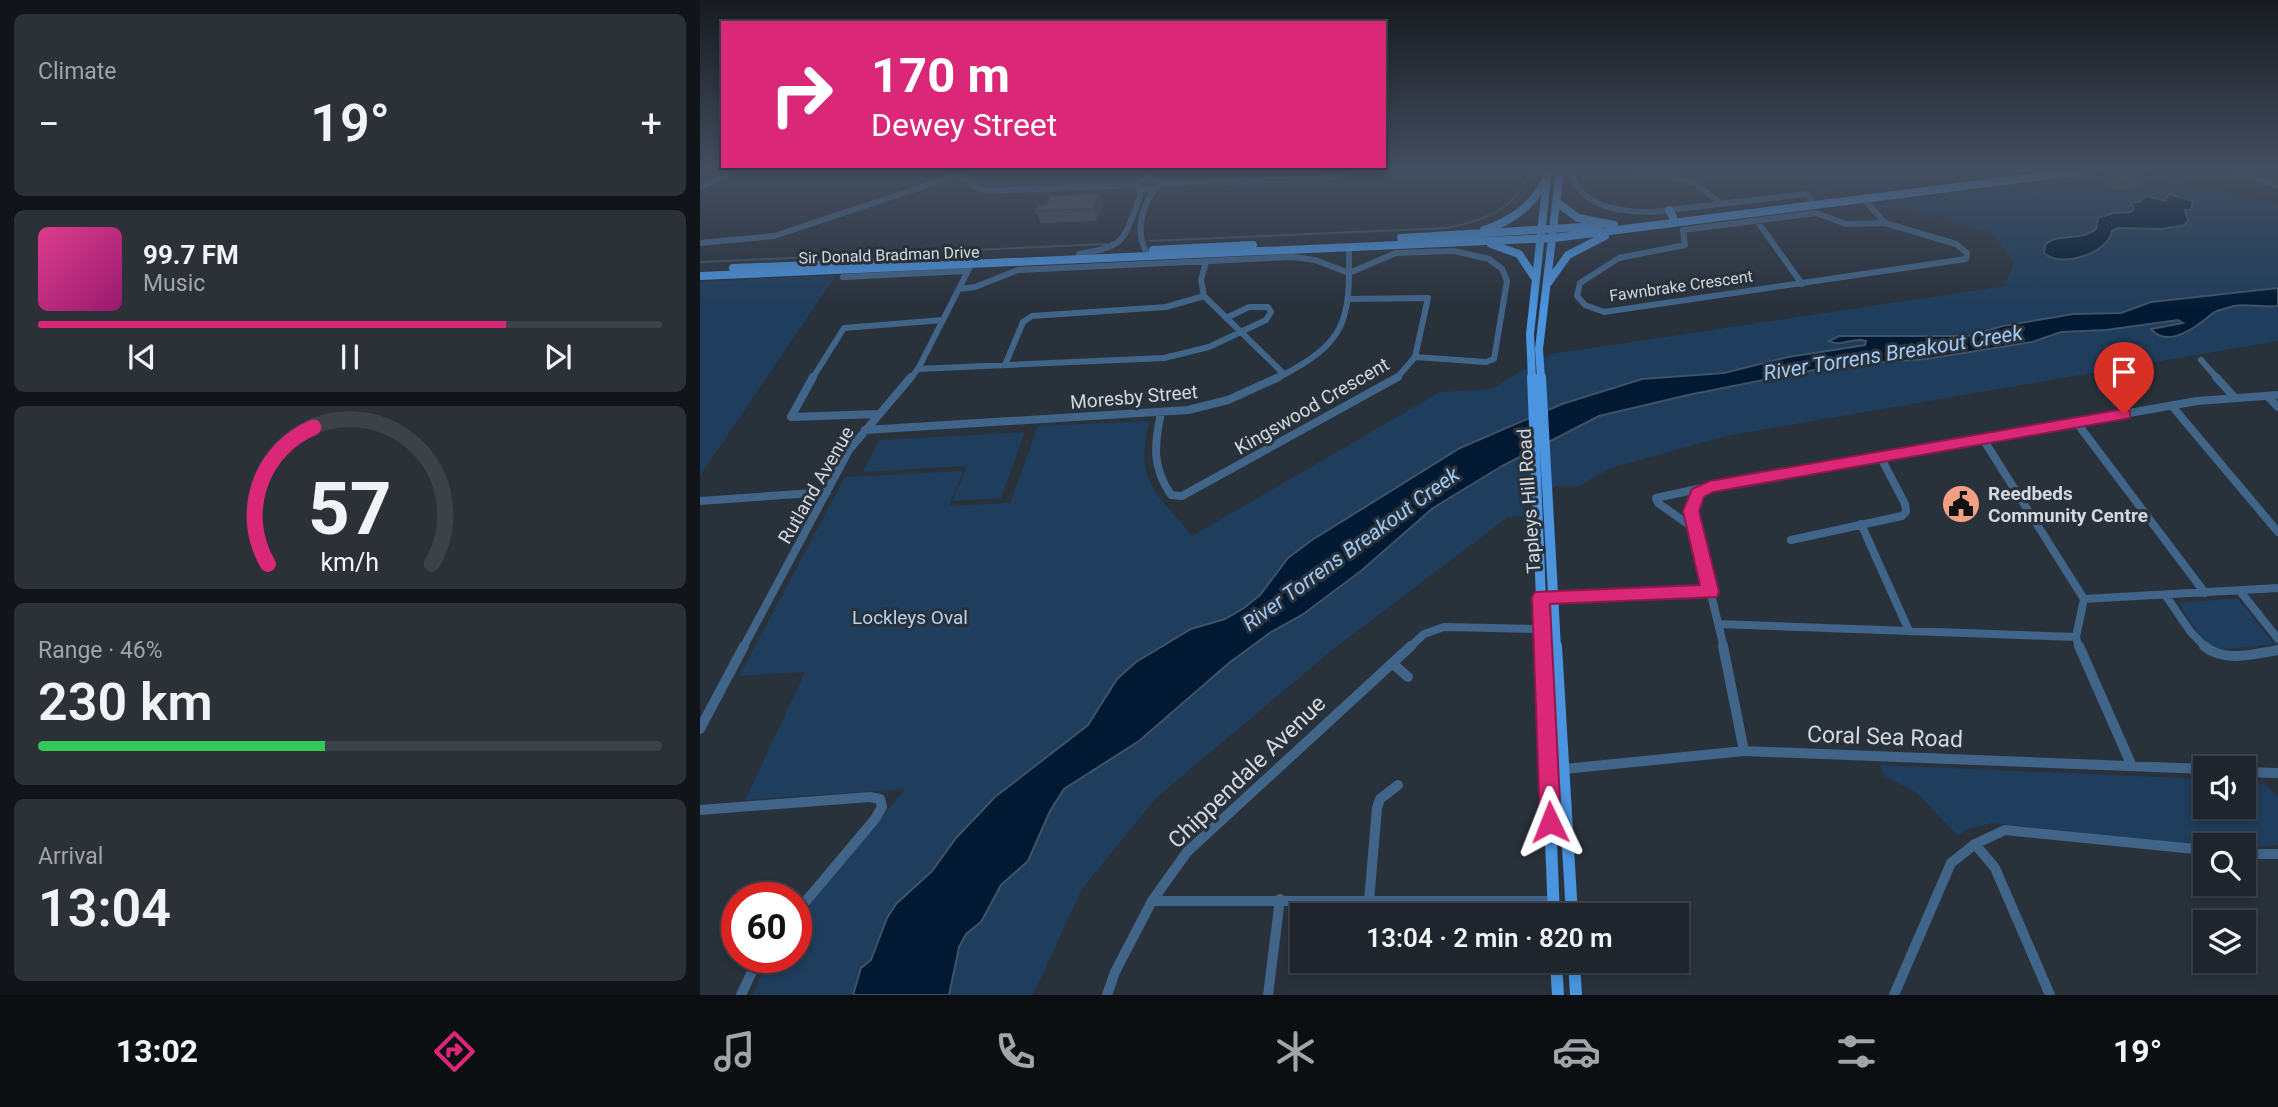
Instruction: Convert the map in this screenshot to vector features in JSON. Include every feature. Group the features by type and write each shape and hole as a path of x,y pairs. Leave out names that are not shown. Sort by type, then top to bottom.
{"main road":[{"path":"1456,235 1494,227 1516,216"},
{"name":"Tapleys Hill Road","path":"1543,216 1530,323 1546,461 1571,903"},
{"name":"Tapleys Hill Road","path":"1554,903 1536,470 1539,341 1556,216"},
{"path":"1576,216 1614,225"},
{"path":"1554,234 1658,216"},
{"path":"1541,235 1632,228 1710,216"},
{"path":"1545,288 1563,260 1579,247 1632,228"},
{"name":"Sir Donald Bradman Drive","path":"700,270 967,265 990,258 1456,235 1541,235"},
{"name":"Sir Donald Bradman Drive","path":"700,276 1474,242 1541,235"},
{"path":"1338,241 1349,247 1369,240"},
{"path":"1474,242 1514,251 1528,263 1535,278"},
{"path":"1539,557 1551,557"},
{"path":"1542,629 1556,629"},
{"path":"1548,770 1564,769"},
{"path":"1565,903 1571,900"},
{"path":"1557,973 1558,995"},
{"path":"1575,973 1576,995"}],"street":[{"path":"700,243 774,236 831,216"},
{"path":"1079,254 1108,249 1123,240 1132,216"},
{"path":"1145,216 1141,226 1141,243 1146,251"},
{"name":"Fawnbrake Crescent","path":"1792,216 1683,230 1685,245 1619,258 1580,283 1577,296 1585,305 1604,312 1966,258 1967,253 1956,244 1885,223 1846,224 1827,216"},
{"path":"1879,216 1885,223"},
{"path":"1757,221 1802,284"},
{"name":"Moresby Street","path":"865,430 1161,413 1216,404 1283,373 1331,343 1342,329 1348,299 1349,247"},
{"path":"1349,273 1396,253 1431,251 1476,254 1502,269 1507,281 1507,293 1494,359 1486,362 1415,357"},
{"name":"Sir Donald Bradman Drive","path":"958,289 975,287 1018,270 1206,262 1304,258 1349,273"},
{"path":"1206,262 1201,281 1204,296 1283,373"},
{"name":"Sir Donald Bradman Drive","path":"843,277 967,265"},
{"name":"Rutland Avenue","path":"700,729 827,492 865,430 918,369 967,265"},
{"path":"1004,365 1023,322 1032,316 1166,307 1204,296"},
{"name":"Kingswood Crescent","path":"1161,413 1153,453 1154,467 1171,495 1182,496 1396,379 1415,357 1428,298 1348,299"},
{"path":"918,369 1164,358 1209,347 1271,316 1270,309 1263,305 1249,307 1226,318"},
{"path":"878,414 799,419 791,417 791,412 844,328 943,320"},
{"path":"2201,360 2235,398"},
{"path":"1695,529 1658,503 1656,498 2172,406 2278,395"},
{"path":"2267,396 2278,407"},
{"path":"2172,406 2278,531"},
{"path":"2077,423 2205,593"},
{"path":"1983,439 2084,599 2076,637 2131,764"},
{"path":"1791,540 1902,516 1906,512 1905,504 1880,456"},
{"path":"1710,487 1693,499 1691,511 1744,751"},
{"path":"705,500 827,492"},
{"path":"1861,524 1909,631"},
{"path":"2084,599 2278,587"},
{"path":"2240,591 2278,639"},
{"path":"1541,597 1711,592"},
{"path":"2166,596 2202,648 2211,654 2278,650"},
{"path":"1718,624 2076,637"},
{"name":"Chippendale Avenue","path":"1107,995 1115,972 1152,901 1187,852 1214,824 1424,634 1436,628 1542,629"},
{"path":"1392,663 1408,677"},
{"name":"Coral Sea Road","path":"1564,769 1744,751 2193,768"},
{"path":"2256,774 2276,776"},
{"path":"1369,901 1377,808 1380,799 1398,785"},
{"path":"700,810 870,797 880,799 882,804 875,819 812,894"},
{"path":"1894,995 1951,863 1975,844 2005,830 2193,849"},
{"path":"1975,844 1995,868 2050,995"},
{"path":"2256,854 2278,854"},
{"path":"1152,901 1280,899 1422,903"},
{"path":"1268,995 1280,899"},
{"path":"741,995 751,973"}],"green space":[{"name":"Lockleys Oval","path":"1935,216 2278,216 2278,341 1726,436 1611,468 1579,486 1557,486 1525,498 1524,516 1508,517 1332,650 1156,798 1082,889 1033,995 753,995 762,973 812,973 812,902 905,789 745,800 805,672 739,676 845,477 963,471 949,506 1010,503 1038,426 1149,421 1145,459 1151,485 1192,536 1440,392 1491,389 1551,354 2005,286 2014,262 1992,233"},
{"path":"836,275 700,476 700,282"},
{"path":"1025,432 1001,498 953,501 967,466 863,472 879,440"},
{"path":"2238,598 2274,644 2216,650 2203,640 2178,603"},
{"path":"1880,765 2193,778 2193,819 2256,819 2256,782 2267,786 2278,797 2278,845 2256,847 2256,833 2193,833 2193,845 1992,823 1966,830 1958,836 1918,794 1884,776"}],"water":[{"path":"2187,216 2188,220 2185,225 2161,229 2118,228 2112,231 2109,239 2094,252 2072,259 2052,258 2044,253 2045,245 2050,241 2090,233 2096,229 2098,218"},
{"name":"River Torrens Breakout Creek","path":"2278,288 2278,306 2239,305 2223,309 2192,329 2174,336 2158,335 2151,329 2183,323 2178,320 2106,330 2061,332 2032,342 1926,359 1834,366 1599,416 1502,466 1433,508 1361,571 1302,615 1271,632 1229,663 1139,741 1064,789 1050,811 1028,861 1001,885 981,922 966,934 959,947 949,995 853,995 861,968 871,960 887,918 896,904 932,871 956,838 995,797 1088,725 1117,679 1136,662 1191,629 1225,619 1244,608 1260,595 1288,558 1312,540 1460,448 1562,404 1642,379 1724,373 1788,357 1865,345 1866,341 1861,340 1838,343 1829,341 1839,336 1968,336 2003,326 2073,314 2121,313 2151,302"}],"waterway":[{"path":"1150,241 1447,228 1488,216"},
{"path":"700,262 1107,244"}],"place":[{"name":"Reedbeds Community Centre","path":"1961,504"}],"route":[{"path":"1550,822 1541,597 1711,592 1691,511 1693,499 1710,487 2124,414"}]}
